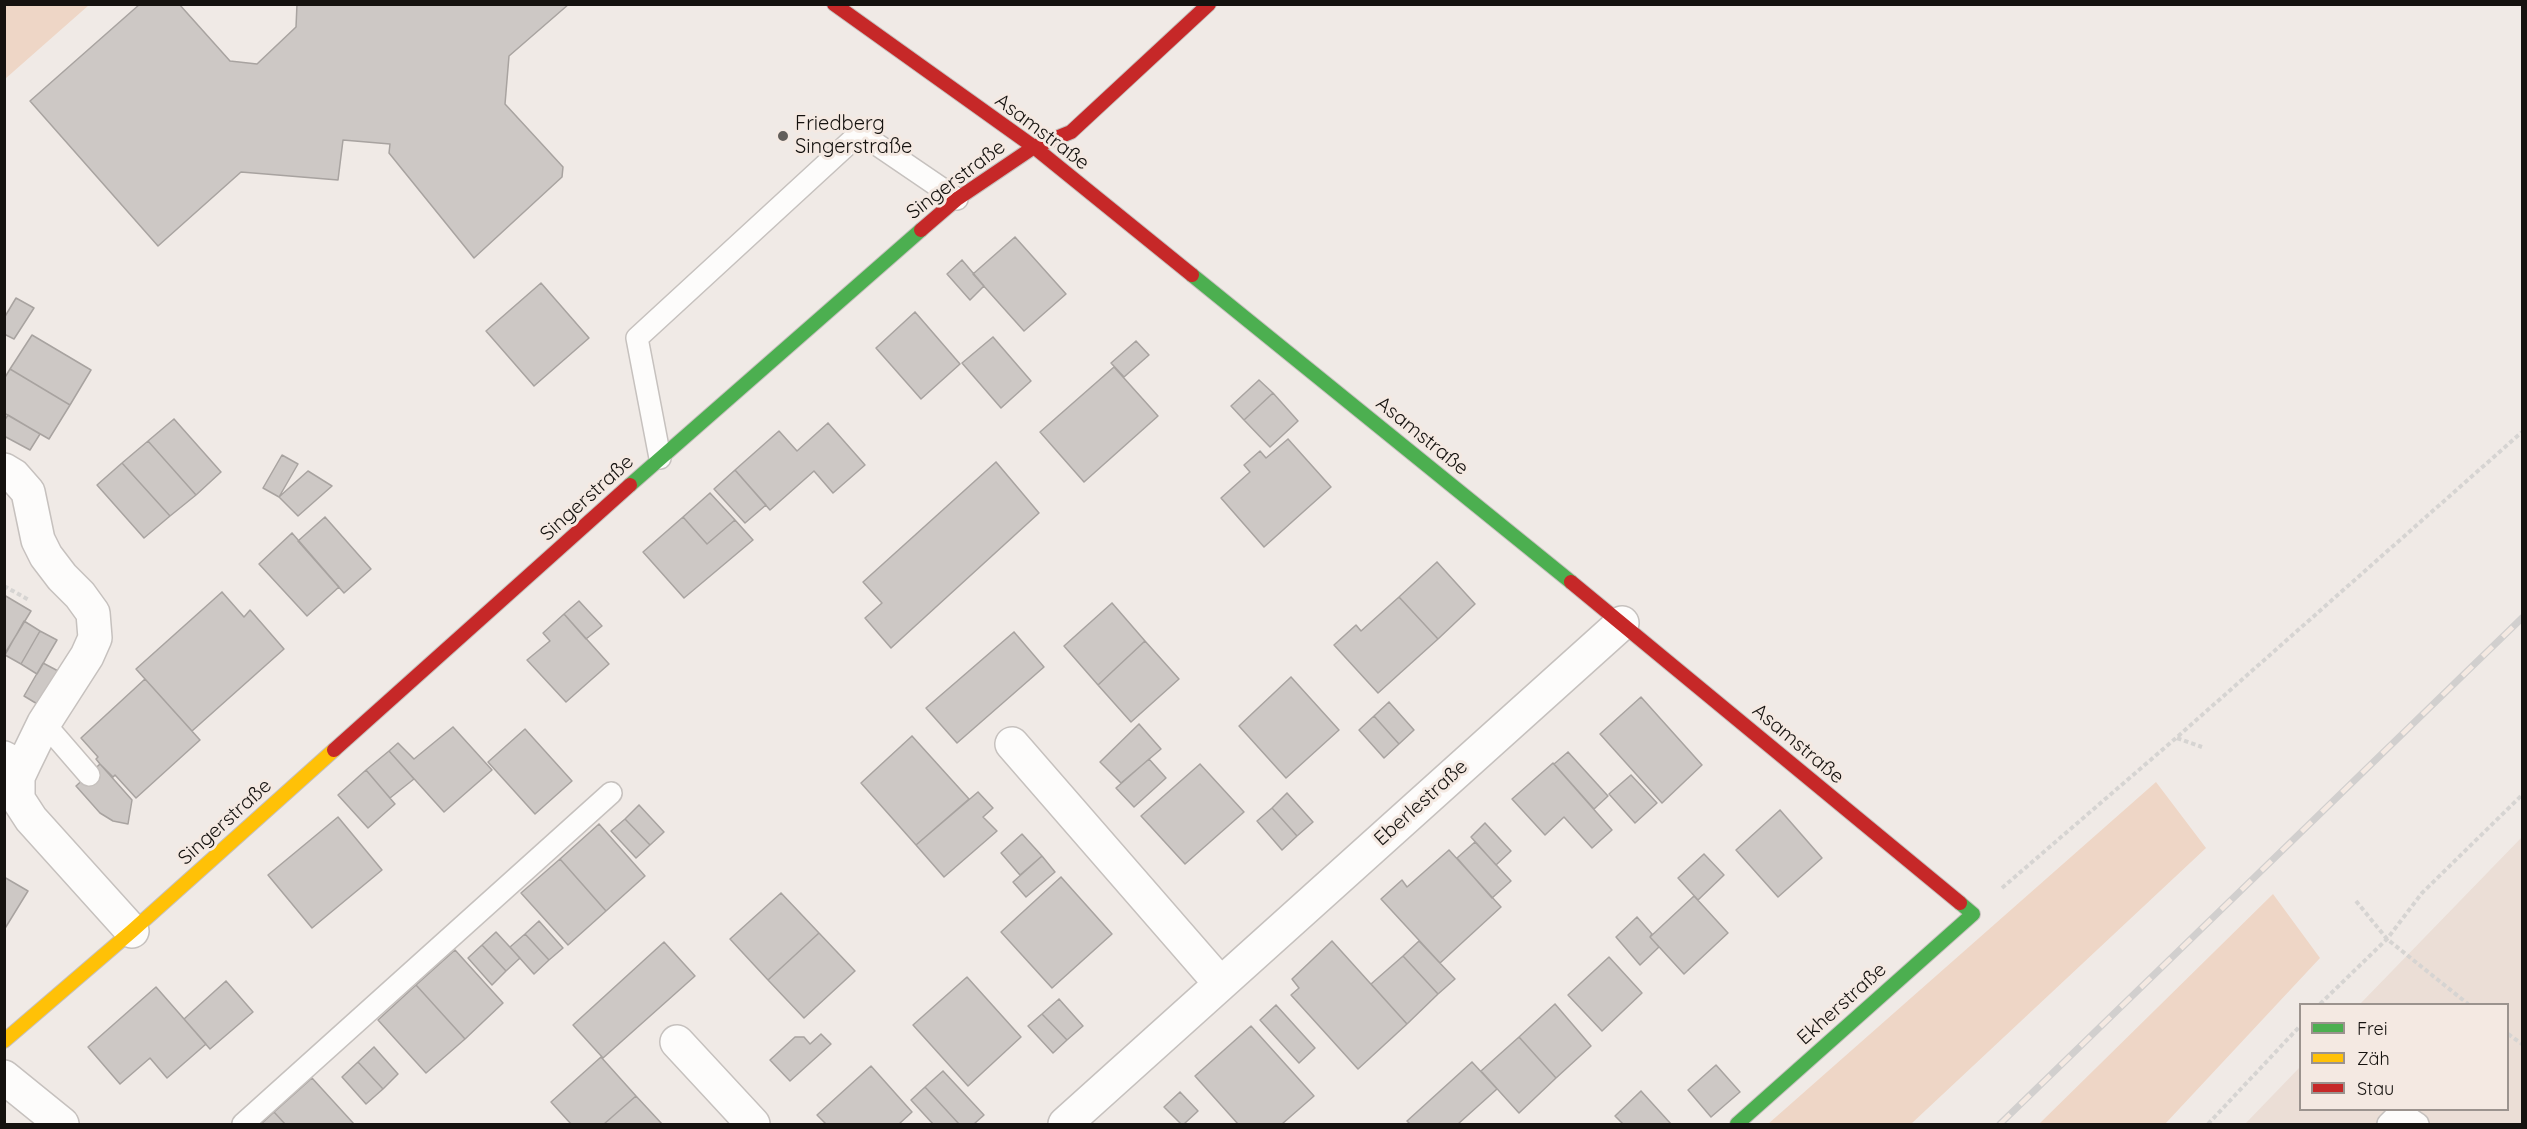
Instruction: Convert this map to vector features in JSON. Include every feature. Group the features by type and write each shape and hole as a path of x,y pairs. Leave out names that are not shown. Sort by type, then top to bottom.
{"street":[{"name":"Asamstraße","path":"834,4 1034,147 1622,623 1973,914"},
{"name":"Singerstraße","path":"4,1041 132,931 660,458 957,199 1034,147 1071,132 1209,4"},
{"path":"4,470 14,476 28,492 38,540 46,556 93,613 94,638 87,656 44,723 15,757 18,798 31,819 132,931"},
{"name":"Eberlestraße","path":"1065,1125 1622,623"},
{"path":"1012,744 1221,983"},
{"name":"Ekherstraße","path":"1737,1125 1973,914"},
{"path":"677,1042 753,1125"},
{"path":"4,1077 62,1125"}],"lane":[{"path":"660,458 637,338 860,133 957,199"},
{"path":"44,723 89,775"},
{"path":"243,1125 611,793"},
{"path":"2388,1125 2400,1112 2418,1125"}],"path":[{"path":"1973,914 2523,432"},
{"path":"2176,738 2202,747"},
{"path":"2322,1003 2387,939 2422,893 2523,795"},
{"path":"2356,901 2387,939 2466,1003"},
{"path":"2208,1125 2299,1028"},
{"path":"2509,1035 2523,1044"}],"shaded area":[{"path":"5,4 89,4 89,5 5,79"},
{"path":"2156,782 2206,848 1911,1124 1768,1124"},
{"path":"2522,837 2522,1124 2245,1124 2299,1068 2299,1111 2509,1111 2509,1003 2361,1003"},
{"path":"2273,894 2320,958 2165,1124 2039,1124"}],"building":[{"path":"140,4 179,4 230,61 257,64 296,27 297,4 569,4 509,56 505,104 563,167 562,177 474,258 389,153 390,144 343,140 338,180 241,172 158,246 30,101"},
{"path":"1015,237 1066,294 1024,331 973,274"},
{"path":"962,260 984,286 970,300 947,274"},
{"path":"541,283 589,338 534,386 486,331"},
{"path":"16,298 34,308 14,339 4,334 4,318"},
{"path":"915,312 960,364 921,399 876,348"},
{"path":"32,335 91,370 70,405 10,369"},
{"path":"993,337 1031,381 1001,408 962,363"},
{"path":"1136,341 1149,355 1124,377 1111,363"},
{"path":"1114,367 1158,416 1084,482 1040,432"},
{"path":"10,369 70,405 49,439 4,413 4,379"},
{"path":"1259,380 1273,393 1244,420 1231,406"},
{"path":"1273,393 1298,421 1270,447 1244,420"},
{"path":"8,415 40,434 30,450 4,436 4,421"},
{"path":"174,419 221,472 196,495 148,441"},
{"path":"828,423 865,465 833,493 814,471 770,510 735,470 779,431 797,451"},
{"path":"1288,439 1331,487 1264,547 1221,498 1250,472 1244,465 1260,451 1266,458"},
{"path":"148,441 196,495 170,516 122,463"},
{"path":"282,455 298,464 279,497 263,488"},
{"path":"996,462 1039,513 891,648 865,618 882,603 863,582"},
{"path":"122,463 170,516 144,538 97,485"},
{"path":"735,470 766,505 745,523 714,489"},
{"path":"308,471 332,486 298,516 279,497"},
{"path":"710,493 735,520 707,544 683,517"},
{"path":"325,517 371,569 344,593 298,541"},
{"path":"683,517 707,544 735,520 753,540 684,598 643,552"},
{"path":"292,533 339,587 307,616 259,564"},
{"path":"1437,562 1475,604 1438,639 1399,597"},
{"path":"222,592 244,617 250,610 284,649 192,731 136,669"},
{"path":"4,595 31,611 4,655"},
{"path":"1399,597 1438,639 1378,693 1334,645 1356,625 1361,631"},
{"path":"579,601 602,626 586,639 564,614"},
{"path":"1112,603 1145,641 1098,685 1064,646"},
{"path":"564,614 609,664 566,702 527,660 550,641 543,633"},
{"path":"24,621 40,631 21,664 5,655"},
{"path":"40,631 57,640 37,674 21,664"},
{"path":"1014,632 1044,667 957,743 926,708"},
{"path":"1145,641 1179,679 1131,722 1098,685"},
{"path":"43,663 60,672 39,705 24,696"},
{"path":"1291,677 1339,730 1286,778 1239,726"},
{"path":"145,679 200,740 136,798 115,775 113,777 100,764 96,759 98,757 81,738"},
{"path":"1641,697 1702,765 1662,803 1600,734"},
{"path":"1389,702 1414,730 1399,744 1374,716"},
{"path":"1374,716 1399,744 1384,758 1359,730"},
{"path":"1139,724 1161,749 1121,783 1100,762"},
{"path":"453,727 492,770 444,812 389,751 398,743 414,759"},
{"path":"525,729 572,781 535,814 488,762"},
{"path":"912,736 969,799 916,845 861,783"},
{"path":"389,751 414,779 390,798 366,770"},
{"path":"1568,752 1608,796 1594,809 1554,764"},
{"path":"1149,759 1166,778 1134,807 1116,788"},
{"path":"1553,763 1612,830 1592,848 1564,817 1545,835 1512,799"},
{"path":"100,764 132,800 128,824 113,821 100,813 76,786"},
{"path":"1200,764 1244,812 1185,864 1141,816"},
{"path":"366,770 395,804 368,828 338,795"},
{"path":"1631,775 1657,803 1635,823 1609,794"},
{"path":"978,792 993,808 983,817 997,831 944,877 916,845"},
{"path":"1287,793 1313,822 1297,836 1272,808"},
{"path":"639,805 664,832 650,845 625,819"},
{"path":"1272,808 1297,836 1282,850 1257,821"},
{"path":"1780,810 1822,858 1778,897 1736,850"},
{"path":"338,817 382,870 312,928 268,875"},
{"path":"625,819 650,845 636,858 611,831"},
{"path":"1485,823 1511,851 1496,865 1471,837"},
{"path":"599,824 645,876 606,911 560,859"},
{"path":"1022,834 1042,856 1020,875 1001,853"},
{"path":"1475,842 1511,881 1492,898 1457,858"},
{"path":"1449,850 1501,907 1440,963 1381,899 1402,880 1407,887"},
{"path":"1704,854 1724,875 1698,900 1678,878"},
{"path":"1042,856 1055,872 1026,897 1013,882"},
{"path":"560,859 606,911 568,945 521,893"},
{"path":"4,877 28,891 4,930"},
{"path":"1061,877 1112,934 1052,988 1001,932"},
{"path":"781,893 819,933 768,980 730,939"},
{"path":"1694,896 1728,933 1684,974 1650,937"},
{"path":"1637,917 1652,934 1650,937 1659,947 1640,965 1616,937"},
{"path":"539,921 563,948 549,960 525,934"},
{"path":"496,932 520,958 506,971 482,945"},
{"path":"819,933 855,971 804,1018 768,980"},
{"path":"525,934 549,960 534,974 510,947"},
{"path":"1332,941 1407,1024 1358,1069 1291,995 1299,988 1292,979"},
{"path":"1419,941 1455,979 1438,994 1403,956"},
{"path":"664,942 695,976 603,1058 573,1025"},
{"path":"482,945 506,971 492,985 468,958"},
{"path":"455,950 503,1003 465,1039 416,985"},
{"path":"1403,956 1438,994 1407,1024 1371,984"},
{"path":"1609,957 1642,993 1602,1031 1568,995"},
{"path":"967,977 1021,1037 968,1086 913,1025"},
{"path":"226,981 253,1012 210,1049 184,1019"},
{"path":"416,985 465,1039 426,1073 378,1020"},
{"path":"156,987 206,1044 167,1078 150,1058 120,1084 88,1047"},
{"path":"1059,999 1083,1026 1067,1040 1042,1014"},
{"path":"1555,1004 1591,1046 1556,1078 1519,1037"},
{"path":"1276,1005 1315,1048 1299,1063 1260,1020"},
{"path":"1042,1014 1067,1040 1053,1053 1028,1026"},
{"path":"1251,1026 1314,1096 1282,1124 1238,1124 1195,1076"},
{"path":"821,1034 831,1044 790,1081 770,1060 795,1037 804,1037 810,1044"},
{"path":"1519,1037 1556,1078 1519,1113 1481,1071"},
{"path":"374,1047 398,1074 383,1089 358,1062"},
{"path":"601,1057 636,1096 604,1124 571,1124 551,1102"},
{"path":"358,1062 383,1089 366,1104 342,1077"},
{"path":"1472,1062 1497,1089 1458,1124 1410,1124 1407,1121"},
{"path":"1716,1065 1740,1092 1711,1117 1688,1090"},
{"path":"871,1066 912,1112 899,1124 826,1124 817,1115"},
{"path":"943,1071 984,1115 974,1124 959,1124 925,1087"},
{"path":"312,1078 354,1124 285,1124 274,1112"},
{"path":"925,1087 959,1124 933,1124 911,1100"},
{"path":"1641,1091 1671,1124 1623,1124 1615,1116"},
{"path":"1180,1092 1198,1111 1184,1124 1181,1124 1164,1107"},
{"path":"636,1096 662,1124 604,1124"},
{"path":"274,1112 285,1124 261,1124"}],"railway":[{"path":"2000,1124 2522,618"}],"traffic: fast":[{"path":"630,485 921,230"},
{"path":"1192,275 1571,582"},
{"path":"1737,1124 1973,914 1960,903"}],"traffic: slow":[{"path":"4,1041 132,931 334,750"}],"traffic: jam":[{"path":"834,4 1034,147 1192,275"},
{"path":"921,230 957,199 1034,147 1071,132 1209,4"},
{"path":"334,750 630,485"},
{"path":"1571,582 1960,903"}],"place":[{"name":"Friedberg Singerstraße","path":"783,136"}]}
